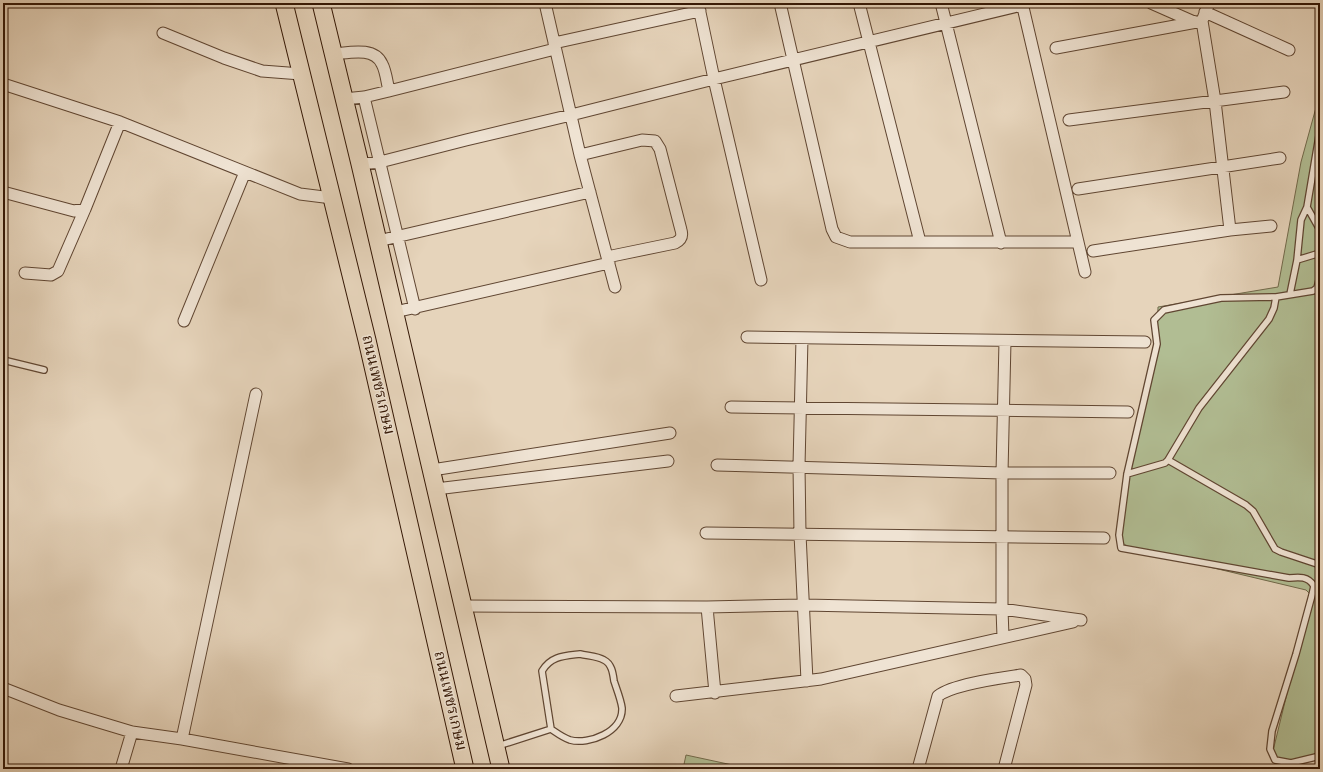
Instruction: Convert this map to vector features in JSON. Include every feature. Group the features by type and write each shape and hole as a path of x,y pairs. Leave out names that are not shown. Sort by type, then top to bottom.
{"main road":[{"name":"ถนนเพชรเกษม","path":"284,3 367,340 465,769"},
{"name":"ถนนเพชรเกษม","path":"321,3 395,312 501,769"}],"street":[{"path":"545,3 580,155 615,288"},
{"path":"780,3 832,229 836,237 850,242 1078,242"},
{"path":"859,3 920,242"},
{"path":"941,3 1002,243"},
{"path":"1151,3 1202,14 1289,50"},
{"path":"360,164 380,162 1022,4 1085,272"},
{"path":"344,99 364,97 389,91 699,7 714,79 761,280"},
{"path":"1056,48 1202,14"},
{"path":"1202,14 1215,101 1230,230"},
{"path":"162,33 224,58 262,71 301,74"},
{"path":"333,54 358,52 369,53 377,57 382,63 389,91"},
{"path":"3,84 120,122 300,194 332,198"},
{"path":"1069,120 1284,92"},
{"path":"364,97 415,309"},
{"path":"25,273 51,275 58,271 120,122"},
{"path":"395,312 415,309 675,243 680,240 682,236 660,150 655,141 642,140 580,155"},
{"path":"1078,189 1280,158"},
{"path":"184,321 244,172"},
{"path":"3,192 74,211 85,209"},
{"path":"378,241 590,192"},
{"path":"1093,250 1230,230 1271,226"},
{"path":"748,337 1145,342"},
{"path":"802,338 799,466 800,534 807,681"},
{"path":"1003,637 1002,473 1005,341"},
{"path":"182,738 256,394"},
{"path":"730,407 1128,412"},
{"path":"432,470 670,433"},
{"path":"436,489 668,461"},
{"path":"717,465 799,466 1002,473 1110,473"},
{"path":"706,533 1104,538"},
{"path":"464,606 707,607 803,605 1002,609 1082,620 807,681 715,693 676,696"},
{"path":"707,607 715,693"},
{"path":"918,769 938,696 943,692 954,689 1001,678 1021,676 1025,679 1026,685 1004,769"},
{"path":"3,688 60,710 132,732 182,738 305,765 348,769"},
{"path":"120,769 132,732"}],"lane":[{"path":"1290,294 1297,260 1301,220 1307,207 1320,130"},
{"path":"1307,207 1320,230"},
{"path":"1297,260 1320,253"},
{"path":"1320,276 1317,288 1313,291 1276,297 1221,298 1164,310 1154,320 1157,344 1127,474 1119,535 1121,548 1289,578 1302,577 1310,581 1314,586 1312,595 1296,654 1272,731 1270,749 1275,760 1291,763 1320,756"},
{"path":"1127,474 1165,464 1199,408 1269,319 1274,308 1276,297"},
{"path":"3,360 44,370"},
{"path":"1168,460 1246,504 1253,511 1275,549 1320,565"},
{"path":"580,654 604,660 610,666 622,708 617,722 608,733 583,740 571,740 561,736 551,729 542,671 547,664 554,658 580,654"},
{"path":"496,746 551,729"}],"green space":[{"path":"1320,93 1320,757 1287,765 1272,755 1311,595 1306,590 1130,548 1121,542 1130,459 1157,344 1158,307 1278,287 1301,162"},
{"path":"686,755 751,769 683,769"}]}
